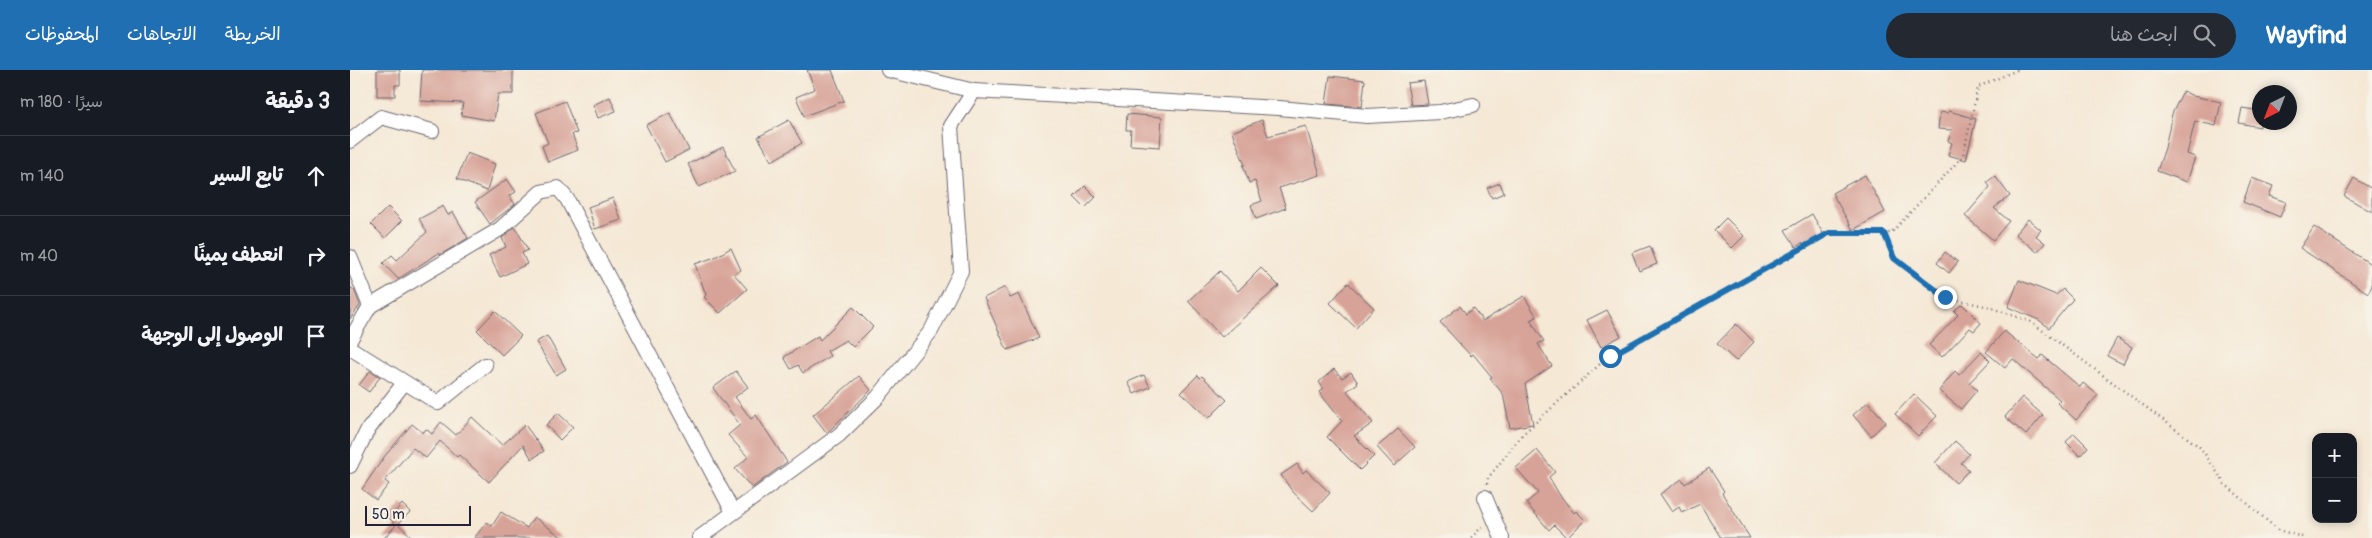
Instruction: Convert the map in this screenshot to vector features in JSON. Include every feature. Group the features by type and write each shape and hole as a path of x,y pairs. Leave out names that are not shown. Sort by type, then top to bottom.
{"street":[{"path":"888,70 909,73 974,91 1279,108 1367,116 1440,112 1473,105"},
{"path":"699,538 839,435 878,397 931,331 961,271 950,126 974,91"},
{"path":"350,141 381,117 432,131"},
{"path":"350,340 370,306 500,230 541,192 558,188 567,199 733,512"},
{"path":"350,257 370,306"},
{"path":"350,348 438,403 484,365"},
{"path":"350,466 367,431 404,383"},
{"path":"1486,497 1502,538"}],"path":[{"path":"1486,497 1488,478 1523,434 1610,356 1829,233 1890,233 1963,156 1978,87 2017,70"},
{"path":"1884,233 1894,258 1945,297 1989,307 2031,322 2201,448 2225,484 2278,530 2306,538"},
{"path":"1471,538 1482,528 1483,520"}],"building":[{"path":"377,70 400,70 400,85 395,85 395,96 377,96"},
{"path":"422,70 513,70 513,94 498,94 494,121 461,115 463,103 420,101"},
{"path":"807,70 832,70 844,101 804,116 796,97 815,89"},
{"path":"1330,76 1365,80 1362,107 1326,104"},
{"path":"1424,81 1428,104 1411,105 1407,83"},
{"path":"2183,91 2193,96 2221,102 2216,126 2195,121 2187,154 2195,157 2187,182 2157,171 2165,148 2172,114"},
{"path":"610,97 616,111 598,118 593,105"},
{"path":"565,101 577,133 572,134 578,150 548,162 542,146 548,143 536,113"},
{"path":"2242,108 2252,110 2252,125 2239,123"},
{"path":"1949,111 1976,119 1966,160 1948,155 1952,143 1948,141 1952,130 1938,129 1940,112 1948,113"},
{"path":"670,113 689,150 665,162 646,125"},
{"path":"1127,114 1162,117 1160,147 1130,145 1131,130 1126,130"},
{"path":"789,120 802,143 772,161 758,137"},
{"path":"1262,120 1268,136 1306,126 1320,175 1279,188 1286,208 1256,219 1251,205 1262,201 1255,181 1249,183 1243,165 1245,165 1232,132"},
{"path":"723,147 735,171 699,187 688,164"},
{"path":"467,153 495,164 487,191 457,179"},
{"path":"1865,175 1885,212 1853,230 1832,193"},
{"path":"1995,176 2010,196 1994,208 2009,221 1993,240 1965,216 1990,187 1987,182"},
{"path":"2252,178 2273,186 2269,196 2286,202 2280,217 2243,202"},
{"path":"2354,178 2372,189 2372,212 2344,196"},
{"path":"507,179 516,192 509,196 515,204 490,224 475,202"},
{"path":"1500,183 1504,193 1492,198 1487,188"},
{"path":"1085,186 1096,197 1085,208 1074,197"},
{"path":"613,198 621,220 595,229 588,207"},
{"path":"443,206 448,215 453,212 468,238 440,255 439,253 398,279 383,263 392,255 397,260 427,232 419,219"},
{"path":"388,207 402,221 385,238 371,224"},
{"path":"1812,214 1824,235 1804,246 1802,243 1796,247 1785,230"},
{"path":"1726,218 1744,236 1732,248 1714,230"},
{"path":"2028,219 2041,230 2036,236 2045,243 2037,252 2015,234"},
{"path":"515,227 528,250 522,253 527,264 500,277 489,255 506,247 502,238"},
{"path":"2314,227 2372,265 2372,286 2368,293 2300,248"},
{"path":"1650,246 1657,264 1639,271 1632,253"},
{"path":"731,248 741,270 734,274 747,289 720,313 704,297 706,295 695,264 715,257"},
{"path":"1945,252 1958,262 1949,273 1937,263"},
{"path":"1261,268 1279,286 1222,337 1188,301 1220,271 1238,291"},
{"path":"2019,280 2056,295 2063,289 2073,299 2049,328 2039,320 2008,307"},
{"path":"1348,283 1374,308 1356,328 1330,303"},
{"path":"350,287 354,290 360,305 350,319"},
{"path":"1005,287 1010,298 1019,294 1039,338 1007,350 984,298"},
{"path":"1524,296 1537,317 1530,320 1544,341 1538,344 1552,366 1525,384 1533,424 1510,428 1503,394 1490,378 1492,377 1473,354 1471,356 1440,322 1460,306 1466,314 1473,308 1483,321"},
{"path":"1962,304 1981,323 1974,331 1970,328 1942,357 1929,345 1958,315 1954,311"},
{"path":"853,307 873,327 853,347 846,340 827,351 830,356 803,373 798,365 791,369 784,357 818,336 820,340"},
{"path":"1607,310 1621,336 1601,347 1587,320"},
{"path":"495,311 521,336 502,355 477,330"},
{"path":"1736,324 1754,342 1736,361 1717,344"},
{"path":"2004,331 2039,359 2042,355 2080,387 2083,383 2098,395 2076,420 2057,403 2060,400 2013,359 2005,368 1986,352"},
{"path":"547,336 566,369 556,375 536,342"},
{"path":"2117,338 2132,347 2123,364 2107,356"},
{"path":"1981,352 1990,361 1969,383 1977,390 1961,409 1939,391 1955,371 1959,375"},
{"path":"1334,369 1342,378 1351,372 1358,383 1347,391 1373,423 1354,436 1374,456 1360,470 1327,437 1342,421 1319,392 1323,388 1319,382"},
{"path":"370,371 380,377 369,392 359,385"},
{"path":"736,371 748,387 735,397 751,419 756,415 787,462 752,488 735,469 748,457 728,435 740,425 713,388"},
{"path":"1144,375 1150,387 1134,394 1128,382"},
{"path":"1198,375 1200,378 1202,376 1227,400 1209,418 1181,392"},
{"path":"859,376 871,390 827,433 813,415"},
{"path":"1914,394 1937,416 1918,436 1895,414"},
{"path":"2022,397 2043,415 2026,435 2005,417"},
{"path":"1868,402 1886,422 1871,436 1853,415"},
{"path":"558,413 573,427 560,440 546,425"},
{"path":"472,417 502,445 525,425 544,451 532,459 523,445 489,482 440,441 426,458 413,448 385,481 389,484 376,500 362,489 384,457 412,424 423,433 426,429 432,434 441,422 456,435"},
{"path":"1398,429 1415,447 1394,466 1377,447"},
{"path":"2074,433 2088,447 2080,456 2066,442"},
{"path":"1955,441 1969,454 1961,463 1969,470 1956,483 1935,463"},
{"path":"1537,450 1555,472 1549,477 1559,494 1574,513 1576,511 1585,520 1567,538 1554,525 1549,530 1526,503 1538,493 1516,468"},
{"path":"1297,464 1303,473 1306,470 1330,493 1313,511 1292,491 1281,475"},
{"path":"1709,468 1750,538 1721,538 1700,504 1682,513 1679,507 1672,512 1660,494 1682,479 1685,484"},
{"path":"402,504 410,512 398,524 413,538 384,538 396,525 389,518"},
{"path":"501,512 527,528 534,517 563,538 474,538 487,522 492,526"}],"route":[{"path":"1610,356 1752,274 1829,233 1884,233 1894,258 1945,297"}]}
